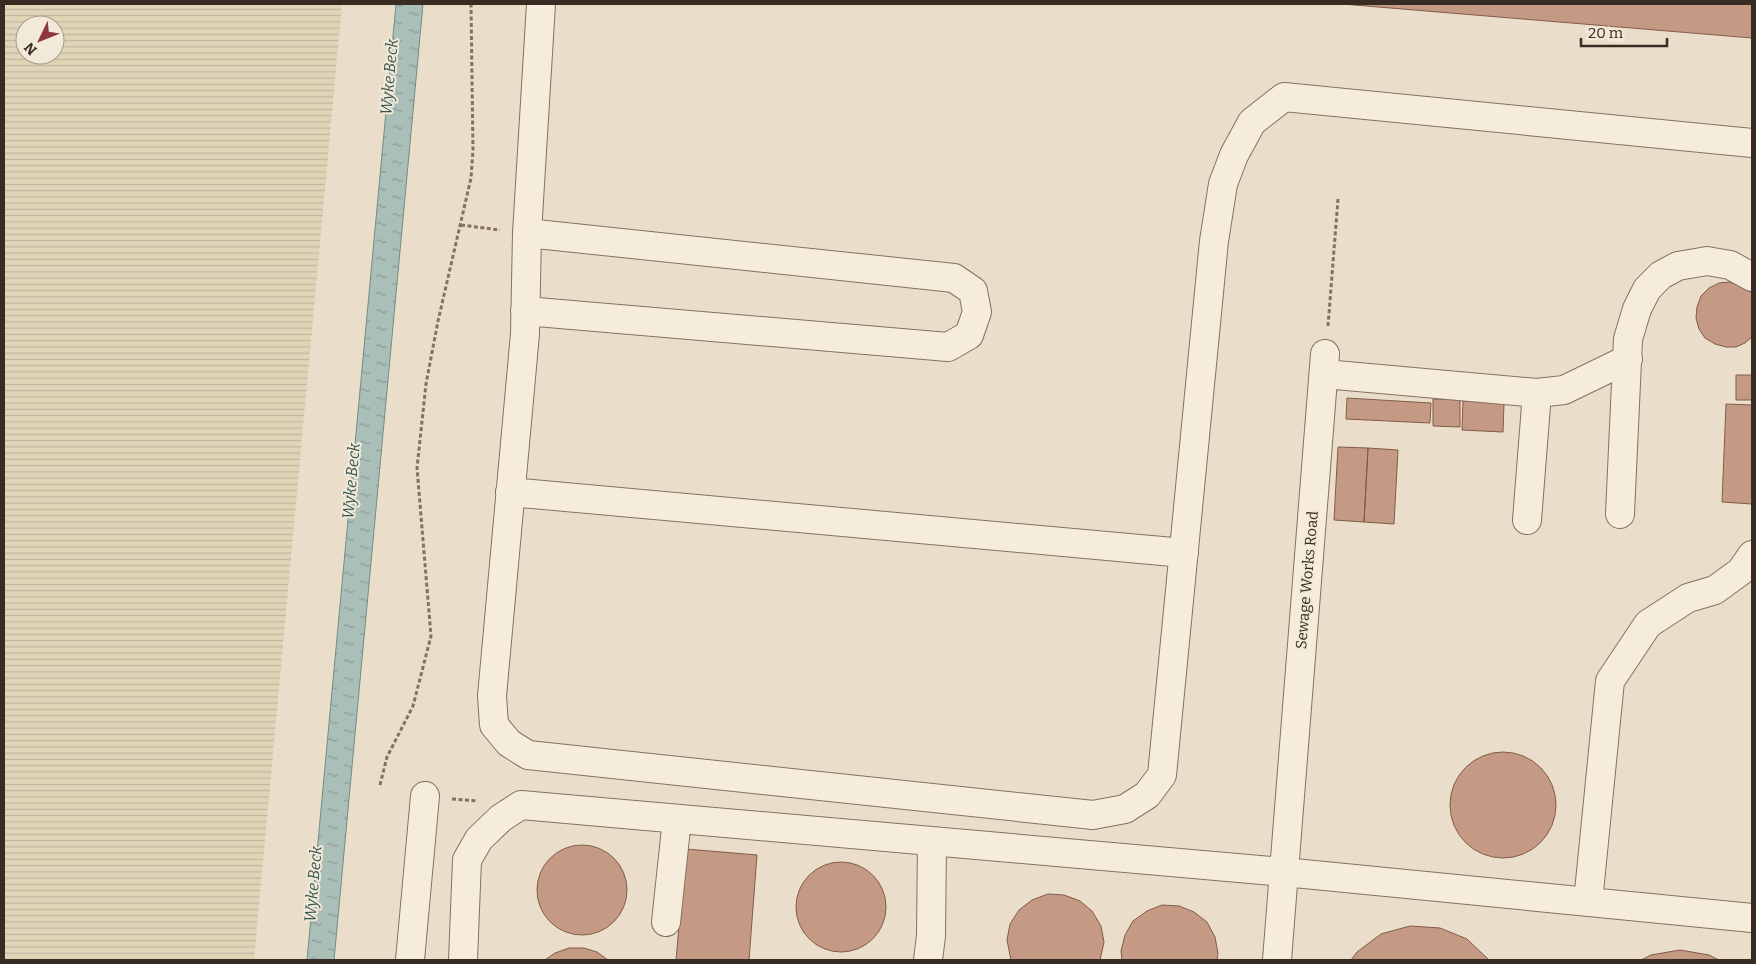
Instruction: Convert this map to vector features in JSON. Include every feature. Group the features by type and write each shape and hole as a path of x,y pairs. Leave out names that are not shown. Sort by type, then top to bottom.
{"lane":[{"path":"541,4 524,334 492,696 494,725 509,743 528,755 1093,815 1125,810 1147,795 1162,775 1214,241 1223,184 1234,155 1252,122 1284,97 1752,144"},
{"path":"525,311 948,347 970,335 977,312 973,291 954,278 528,233"},
{"path":"1620,514 1628,339 1638,309 1647,290 1661,275 1678,266 1707,261 1730,265 1752,277"},
{"path":"1324,364 1538,393 1564,390 1628,359"},
{"name":"Sewage Works Road","path":"1277,960 1324,364"},
{"path":"1527,520 1538,393"},
{"path":"510,492 1184,553"},
{"path":"1588,902 1610,681 1648,624 1688,598 1715,590 1741,571 1752,555"},
{"path":"410,960 425,796"},
{"path":"463,960 467,860 479,839 502,818 521,805 1284,872 1752,918"},
{"path":"666,922 677,819"},
{"path":"928,960 931,936 932,841"}],"path":[{"path":"380,785 387,757 413,706 431,636 417,468 426,384 438,321 471,178 473,150 470,4"},
{"path":"1324,364 1338,200"},
{"path":"461,225 528,233"},
{"path":"425,796 521,805"}],"shaded area":[{"path":"4,4 342,4 254,960 4,960"}],"water":[{"path":"396,4 423,4 334,960 307,960"}],"building":[{"path":"1342,4 1752,4 1752,38"},
{"path":"1730,282 1739,284 1752,293 1752,337 1736,347 1715,344 1705,338 1699,329 1696,318 1701,296 1709,288 1719,283"},
{"path":"1736,375 1752,375 1752,400 1736,400"},
{"path":"1347,398 1431,403 1430,423 1346,419"},
{"path":"1433,399 1460,399 1460,427 1433,426"},
{"path":"1463,401 1504,403 1503,432 1462,430"},
{"path":"1726,404 1752,405 1752,504 1722,502"},
{"path":"1338,447 1368,448 1364,522 1334,520"},
{"path":"1368,448 1398,450 1394,524 1364,522"},
{"path":"1503,752 1523,756 1540,768 1552,785 1556,805 1552,825 1540,842 1523,854 1503,858 1483,854 1466,842 1454,825 1450,805 1454,785 1466,768 1483,756"},
{"path":"582,845 599,849 614,858 623,873 627,890 623,907 614,922 599,931 582,935 565,931 550,922 541,907 537,890 541,873 550,858 565,849"},
{"path":"686,849 757,855 749,960 676,960"},
{"path":"841,862 858,866 873,875 882,890 886,907 882,924 873,939 858,948 841,952 824,948 809,939 800,924 796,907 800,890 809,875 824,866"},
{"path":"1048,894 1064,895 1080,901 1092,911 1101,926 1104,942 1100,960 1011,960 1007,940 1010,924 1019,910 1032,900"},
{"path":"1162,905 1179,906 1194,912 1207,922 1215,937 1218,953 1217,960 1122,960 1121,951 1125,935 1133,921 1147,911"},
{"path":"1410,926 1440,928 1467,939 1489,960 1351,960 1357,952 1381,934"},
{"path":"569,948 584,948 597,952 608,960 545,960 555,953"},
{"path":"1680,950 1709,955 1719,960 1641,960 1651,955"}],"water label":[{"name":"Wyke Beck","path":"389,77"},
{"name":"Wyke Beck","path":"351,481"},
{"name":"Wyke Beck","path":"313,884"}]}
